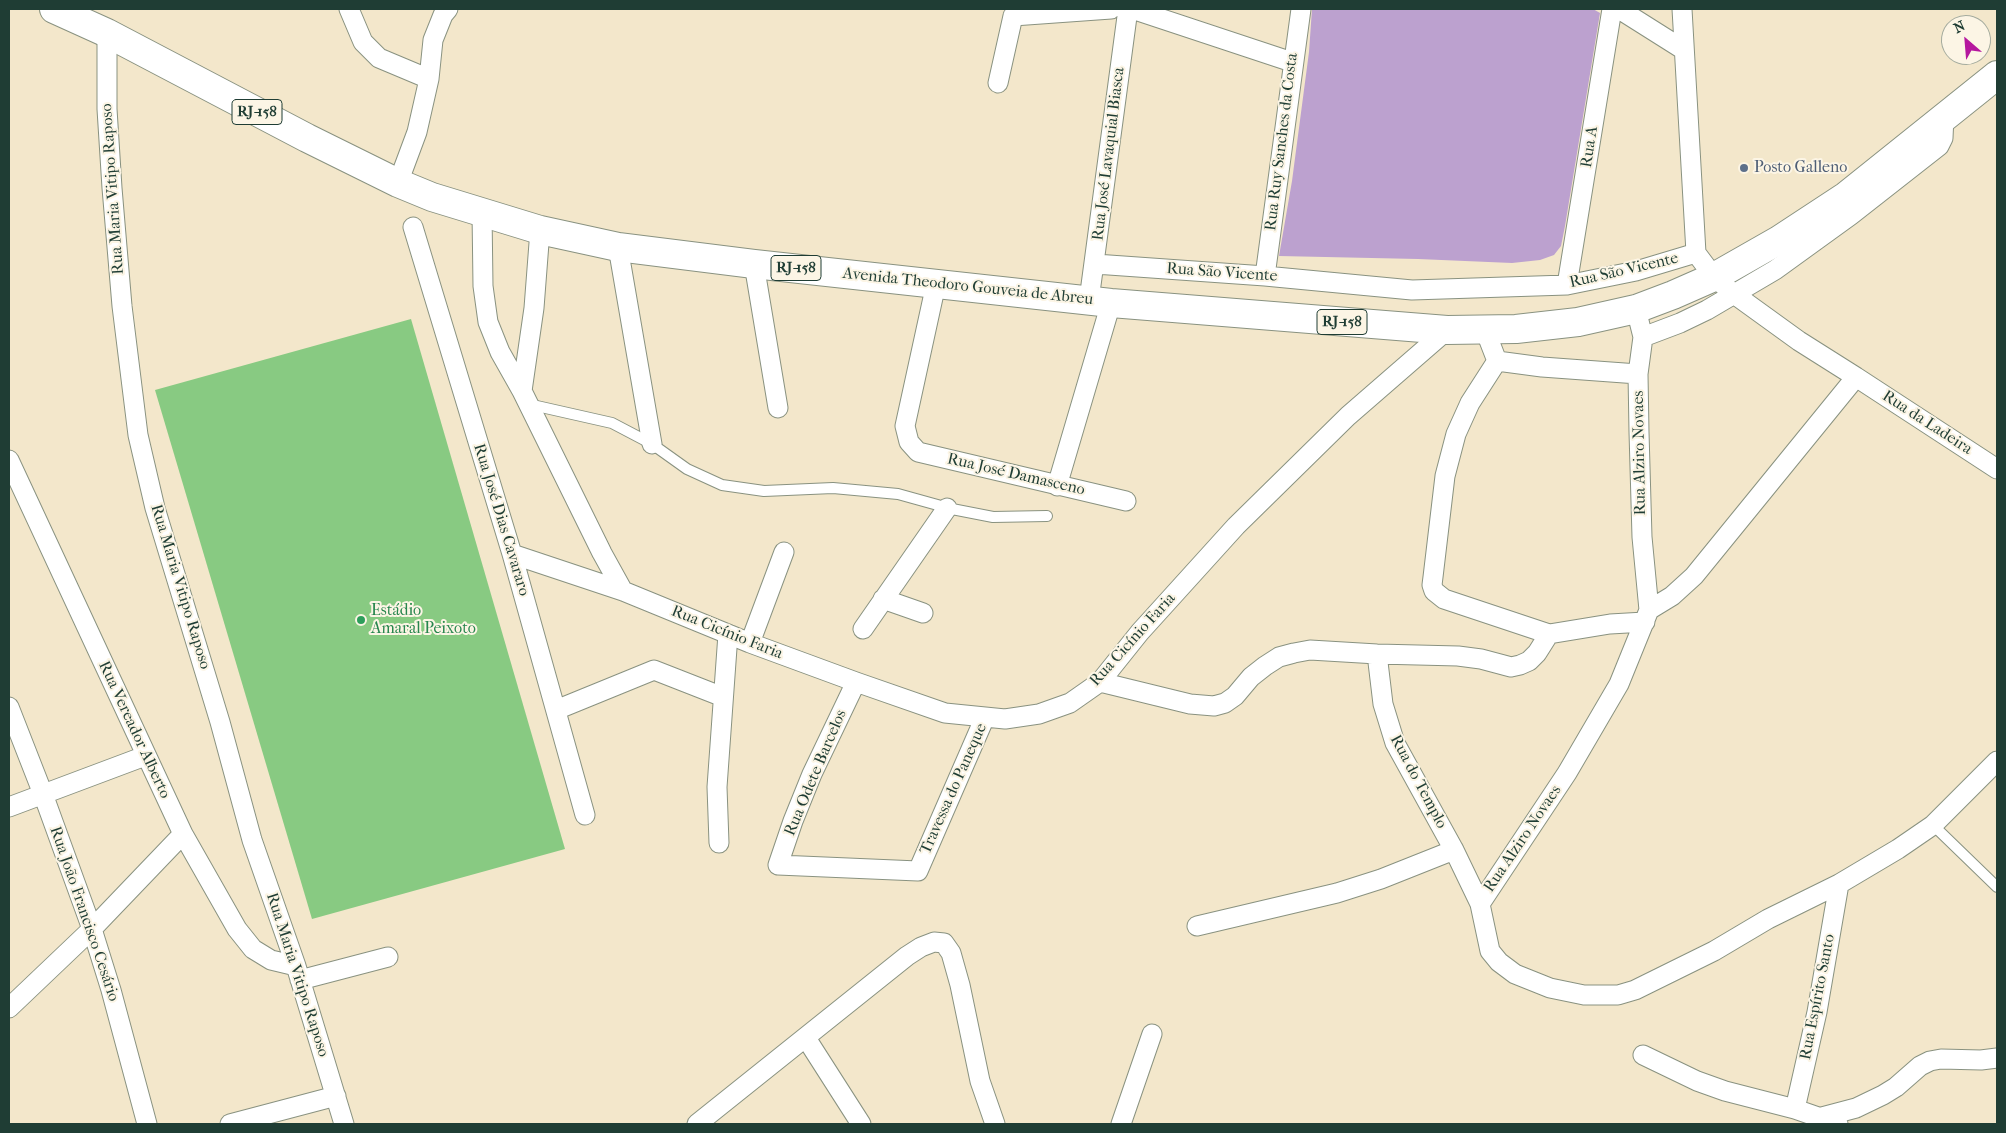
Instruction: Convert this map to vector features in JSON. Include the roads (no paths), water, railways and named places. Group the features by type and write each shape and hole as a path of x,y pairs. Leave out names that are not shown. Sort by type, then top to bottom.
{"main road":[{"name":"Avenida Theodoro Gouveia de Abreu","path":"54,9 100,30 306,138 398,183 432,197 540,230 618,247 754,264 1100,301 1446,330 1516,329 1578,322 1636,309 1714,277 1779,240 1846,196 1997,75"}],"street":[{"path":"350,9 363,42 379,58 429,80"},
{"path":"398,183 416,132 429,80 432,40 443,15 448,9"},
{"path":"998,83 1011,12 1112,9"},
{"name":"Rua José Lavaquial Biasca","path":"1057,486 1100,301 1095,264 1128,9"},
{"path":"1132,9 1292,62"},
{"name":"Rua Ruy Sanches da Costa","path":"1265,276 1300,9"},
{"name":"Rua A","path":"1567,285 1612,9"},
{"path":"1619,9 1684,50"},
{"path":"1682,9 1696,253"},
{"name":"Rua Maria Vitipo Raposo","path":"100,30 122,306 138,435 155,508 220,722 252,840 298,973 344,1124"},
{"path":"1643,338 1680,323 1776,270 1851,215 1939,146 1943,138 1944,116"},
{"path":"482,212 483,286 488,322 500,352 623,591"},
{"name":"Rua José Dias Cavararo","path":"413,227 512,554 585,815"},
{"path":"525,398 540,230"},
{"path":"618,247 652,444"},
{"name":"Rua São Vicente","path":"1095,264 1265,276 1412,290 1567,285 1636,271 1696,253 1714,277 1734,294 1799,341 1856,377"},
{"path":"754,264 778,408"},
{"name":"Rua José Damasceno","path":"936,284 905,426 908,442 918,452 1126,501"},
{"name":"Rua Alziro Novaes","path":"1636,309 1643,338 1638,374 1642,537 1647,616 1619,684 1567,773 1480,904 1490,950 1499,962 1515,974 1550,988 1584,995 1618,995 1635,990 1714,951 1768,919 1839,884 1898,849 1933,824 1997,761"},
{"name":"Rua Cicínio Faria","path":"512,554 623,591 728,634 945,713 1004,719 1039,714 1070,703 1100,682 1140,632 1236,526 1348,416 1446,330"},
{"path":"1484,330 1497,361"},
{"path":"1497,361 1470,403 1456,434 1445,476 1432,585 1438,596 1444,599 1549,634 1647,616 1672,596 1694,576 1856,377"},
{"path":"1497,361 1542,367 1638,374"},
{"name":"Rua da Ladeira","path":"1856,377 1997,469"},
{"name":"Rua Vereador Alberto","path":"9,460 182,834 237,929 253,950 298,973"},
{"path":"863,629 947,508"},
{"path":"750,642 784,552"},
{"path":"883,599 923,613"},
{"path":"719,843 717,787 728,634"},
{"path":"1100,682 1190,704 1214,706 1225,703 1235,696 1251,677 1265,666 1279,657 1294,652 1310,650 1458,656 1481,659 1511,667 1520,666 1529,661 1537,653 1549,634"},
{"name":"Rua do Templo","path":"1377,654 1383,704 1394,743 1454,850 1480,904"},
{"path":"556,710 654,670 723,697"},
{"name":"Rua Odete Barcelos","path":"778,865 809,782 856,682"},
{"name":"Rua João Francisco Cesário","path":"9,707 43,794 92,930 111,990 147,1124"},
{"name":"Travessa do Paneque","path":"778,865 918,871 986,717"},
{"path":"9,807 145,756"},
{"path":"9,1008 92,930 182,834"},
{"path":"1197,926 1337,894 1454,850"},
{"name":"Rua Espírito Santo","path":"1795,1109 1817,1012 1839,884"},
{"path":"697,1124 921,946 934,942 944,943 951,953 960,985 980,1081 995,1124"},
{"path":"298,973 388,957"},
{"path":"1121,1124 1152,1034"},
{"path":"806,1038 861,1124"},
{"path":"1643,1055 1697,1081 1725,1091 1795,1109 1830,1121 1883,1095 1896,1087 1920,1066 1930,1061 1997,1058"},
{"path":"230,1124 336,1096"}],"lane":[{"path":"525,398 612,423 652,444 687,469 722,485 764,491 833,488 888,494 947,508 993,516 1047,516"},
{"path":"1933,824 1997,887"}],"place":[{"name":"Posto Galleno","path":"1744,168"},
{"name":"Estádio Amaral Peixoto","path":"361,620"}]}
